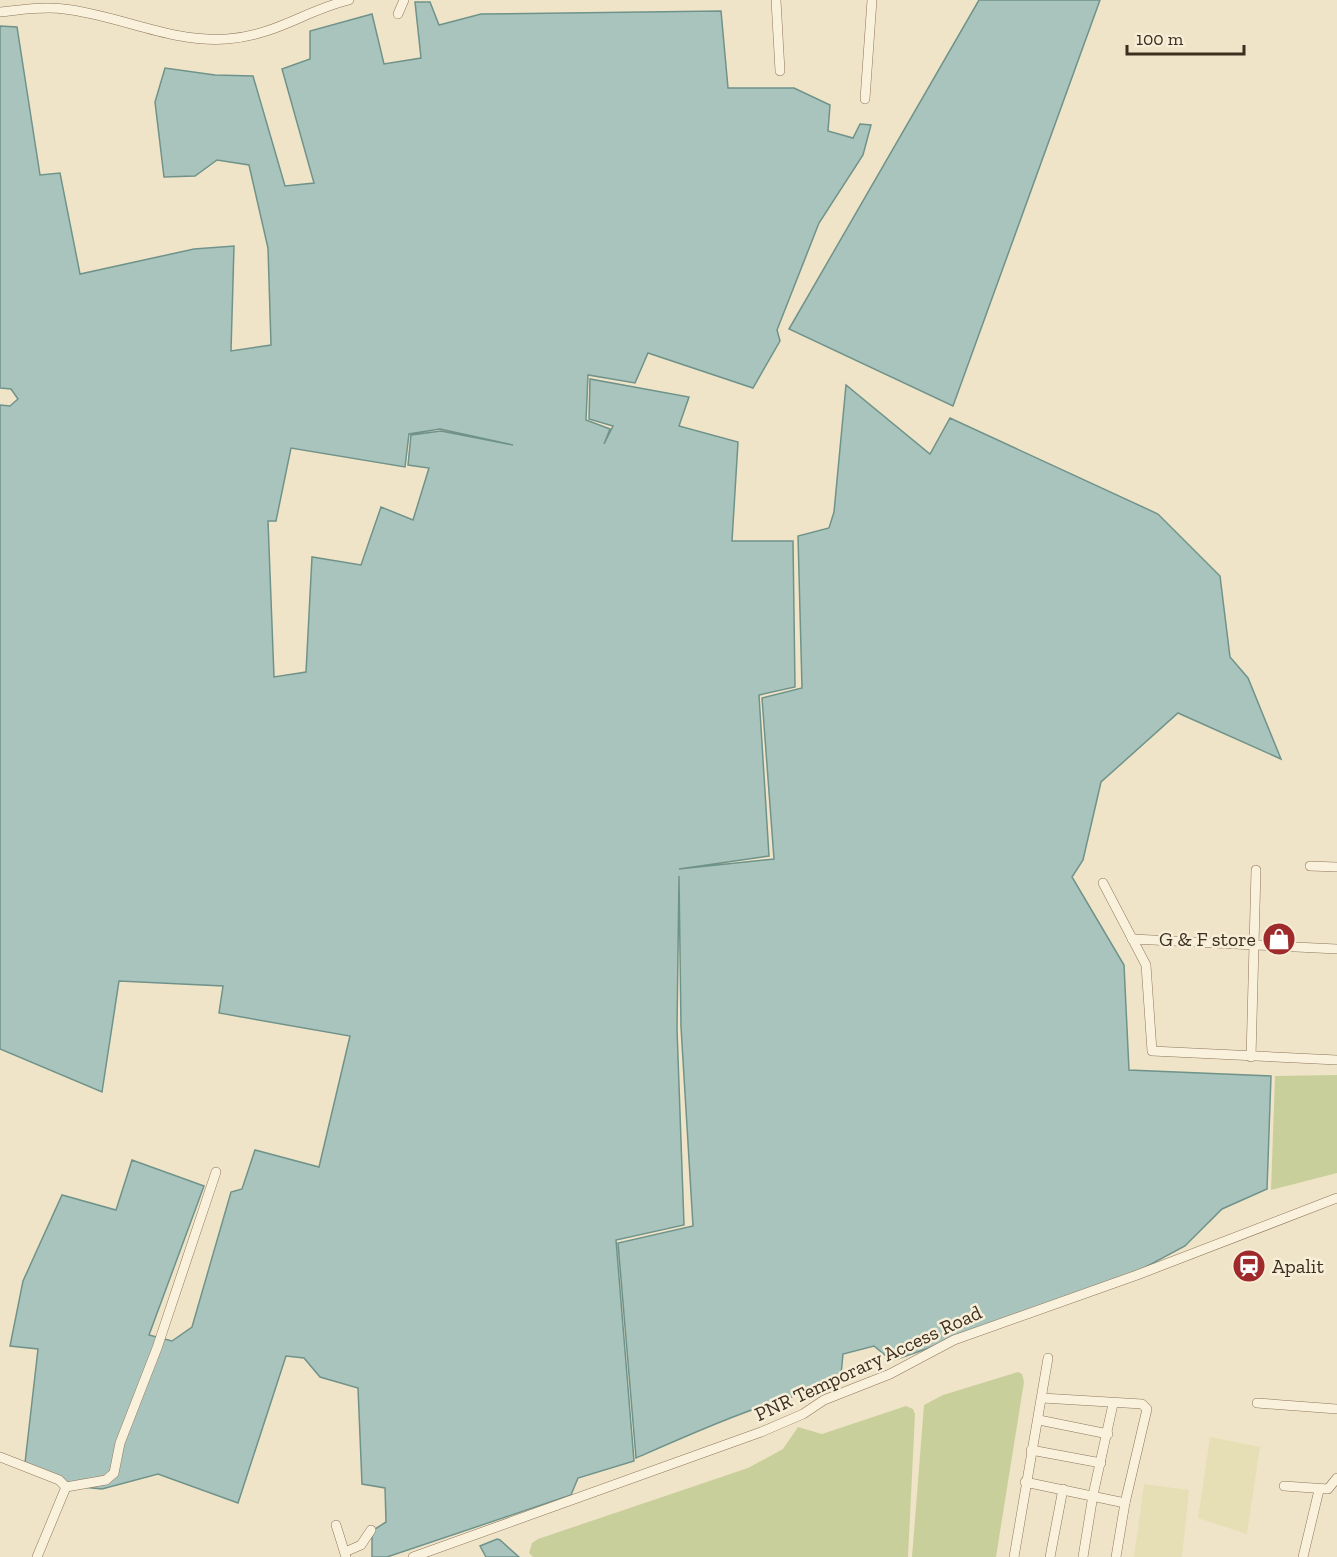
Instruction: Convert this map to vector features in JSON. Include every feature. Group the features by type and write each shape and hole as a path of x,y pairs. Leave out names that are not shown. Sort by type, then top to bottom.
{"street":[{"path":"0,12 67,9 181,37 225,39 253,36 281,28 349,0"},
{"path":"398,14 404,0"},
{"path":"776,0 780,71"},
{"path":"866,99 872,0"},
{"path":"1310,866 1337,867"},
{"path":"1251,1057 1256,870"},
{"path":"1103,883 1146,965 1152,1051 1337,1060"},
{"path":"1132,939 1337,949"},
{"path":"66,1487 106,1480 114,1473 120,1443 157,1348 216,1172"},
{"name":"PNR Temporary Access Road","path":"413,1557 761,1432 803,1414 824,1400 890,1374 954,1340 1137,1275 1337,1198"},
{"path":"1014,1557 1048,1358"},
{"path":"1041,1398 1142,1404 1147,1409 1125,1503 1116,1557"},
{"path":"1257,1403 1337,1409"},
{"path":"1083,1557 1093,1495 1113,1404"},
{"path":"1039,1420 1108,1434"},
{"path":"1031,1450 1101,1463"},
{"path":"0,1457 59,1480 66,1487"},
{"path":"1284,1486 1328,1489 1337,1478"},
{"path":"1025,1482 1125,1503"},
{"path":"37,1557 66,1487"},
{"path":"1050,1557 1063,1489"},
{"path":"1303,1557 1319,1490"},
{"path":"336,1525 346,1555 361,1545 371,1530"}],"shaded area":[{"path":"1210,1437 1260,1447 1247,1534 1198,1518"},
{"path":"1144,1484 1189,1490 1182,1557 1134,1557"}],"green space":[{"path":"1337,1075 1337,1173 1271,1190 1275,1076"},
{"path":"1018,1372 1022,1374 1024,1382 996,1557 912,1557 924,1405 943,1395"},
{"path":"906,1406 913,1409 915,1414 908,1557 533,1557 529,1553 532,1543 538,1539 748,1468 783,1449 798,1427 822,1434"}],"water":[{"path":"979,0 1100,0 953,406 789,329"},
{"path":"415,2 430,2 439,25 481,14 721,11 728,88 794,88 830,105 828,131 853,138 860,124 871,125 863,155 819,223 777,330 780,341 753,388 648,353 635,383 588,375 586,420 610,429 604,444 613,426 589,419 590,379 689,397 679,426 738,442 732,541 793,541 795,687 759,695 769,856 679,869 774,859 762,698 802,688 798,536 829,528 834,512 846,385 930,454 950,418 1158,514 1220,576 1230,657 1248,678 1281,759 1178,713 1101,782 1083,860 1072,877 1124,965 1129,1070 1271,1076 1267,1189 1222,1209 1185,1246 1095,1294 986,1328 892,1361 874,1346 843,1354 840,1385 761,1407 636,1458 618,1243 693,1226 681,1027 679,876 677,1029 684,1225 616,1240 634,1461 578,1478 571,1495 387,1557 372,1557 372,1531 386,1522 385,1488 362,1484 358,1388 320,1377 304,1358 286,1356 238,1503 158,1474 102,1489 62,1485 25,1463 38,1349 10,1346 23,1281 62,1195 116,1210 132,1160 204,1186 149,1335 172,1341 192,1327 231,1192 242,1189 255,1150 319,1167 350,1036 219,1013 223,986 119,981 102,1092 0,1049 0,405 10,406 18,399 11,389 0,388 0,26 17,27 40,175 60,173 80,274 194,249 234,246 231,351 271,345 268,248 249,165 217,160 195,176 164,177 155,102 165,68 215,75 253,76 285,186 314,183 282,69 310,59 310,31 372,14 384,64 421,58","holes":["440,429 513,445 441,431 411,435 408,465 429,468 413,520 381,507 361,565 312,557 306,672 274,677 268,521 276,521 291,448 405,467 409,434"]},
{"path":"497,1539 519,1557 486,1557 480,1546"}],"place":[{"name":"G & F store","path":"1279,939"},
{"name":"Apalit","path":"1249,1266"}]}
